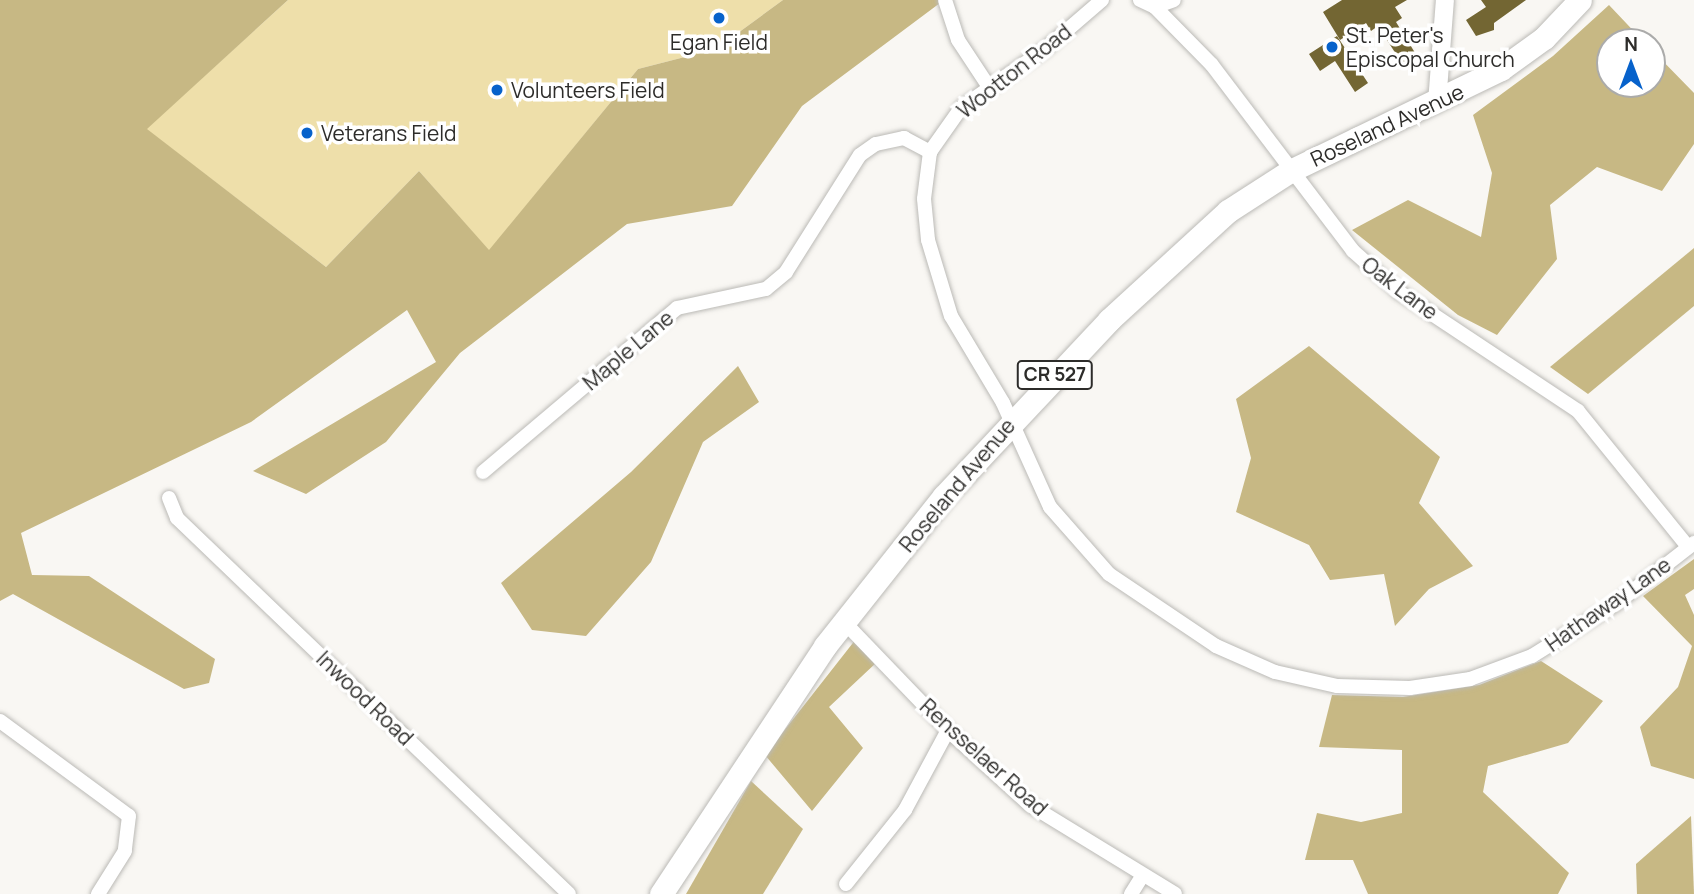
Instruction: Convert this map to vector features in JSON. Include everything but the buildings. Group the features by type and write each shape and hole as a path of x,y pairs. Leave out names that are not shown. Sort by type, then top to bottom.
{"main road":[{"name":"Roseland Avenue","path":"661,894 844,621 1012,420 1109,320 1228,211 1290,171 1437,103 1523,55 1580,0"}],"street":[{"path":"945,0 958,40 989,87"},
{"name":"Wootton Road","path":"1012,420 941,289 924,199 930,152 961,108 1102,0"},
{"name":"Oak Lane","path":"1140,0 1155,7 1241,100 1329,226 1399,292 1578,411 1691,545"},
{"path":"1155,7 1174,0"},
{"path":"1437,103 1446,0"},
{"name":"Maple Lane","path":"483,472 677,308 765,289 786,272 860,155 876,144 904,138 930,152"},
{"name":"Hathaway Lane","path":"1012,420 1050,507 1109,574 1216,646 1275,672 1315,682 1410,688 1500,670 1579,629 1691,545"},
{"name":"Inwood Road","path":"169,498 177,518 569,894"},
{"name":"Rensselaer Road","path":"844,621 948,730 1030,805 1175,894"},
{"path":"0,721 129,816 125,851 98,894"},
{"path":"846,884 905,810 948,730"},
{"path":"1131,894 1143,876"}],"shaded area":[{"path":"0,0 288,0 147,129 326,267 419,171 489,250 638,69 716,49 783,0 944,0 802,106 732,206 627,224 460,353 386,442 306,494 253,471 436,362 407,310 251,422 21,533 32,575 89,576 215,659 209,683 184,689 13,594 0,601"},
{"name":"Egan Field","path":"288,0 783,0 716,49 638,69 489,251 419,171 326,267 146,129"},
{"path":"1609,5 1631,28 1596,28 1596,98 1666,98 1666,64 1694,93 1694,144 1662,191 1597,167 1550,205 1557,259 1497,335 1458,315 1352,230 1408,200 1481,237 1492,173 1473,115 1553,56"},
{"path":"1694,248 1694,306 1588,394 1550,367"},
{"path":"1309,346 1440,457 1419,503 1473,566 1429,589 1395,626 1384,574 1330,580 1309,545 1236,512 1251,458 1236,399"},
{"path":"738,366 759,402 703,442 651,562 586,636 532,630 501,583 631,472"},
{"path":"1694,559 1694,589 1685,595 1694,615 1694,779 1651,766 1640,727 1678,687 1692,646 1643,596"},
{"path":"856,639 877,662 829,707 863,748 812,811 765,755"},
{"path":"1541,661 1603,701 1568,743 1488,766 1483,792 1569,873 1558,894 1368,894 1353,860 1305,860 1317,813 1361,822 1402,813 1402,750 1319,747 1332,695 1403,697 1479,685"},
{"path":"751,781 803,829 763,894 686,894"},
{"path":"1691,816 1694,894 1637,894 1636,864"}],"place":[{"name":"Egan Field","path":"719,18"},
{"name":"St. Peter's Episcopal Church","path":"1332,47"},
{"name":"Volunteers Field","path":"497,90"},
{"name":"Veterans Field","path":"307,133"}]}
